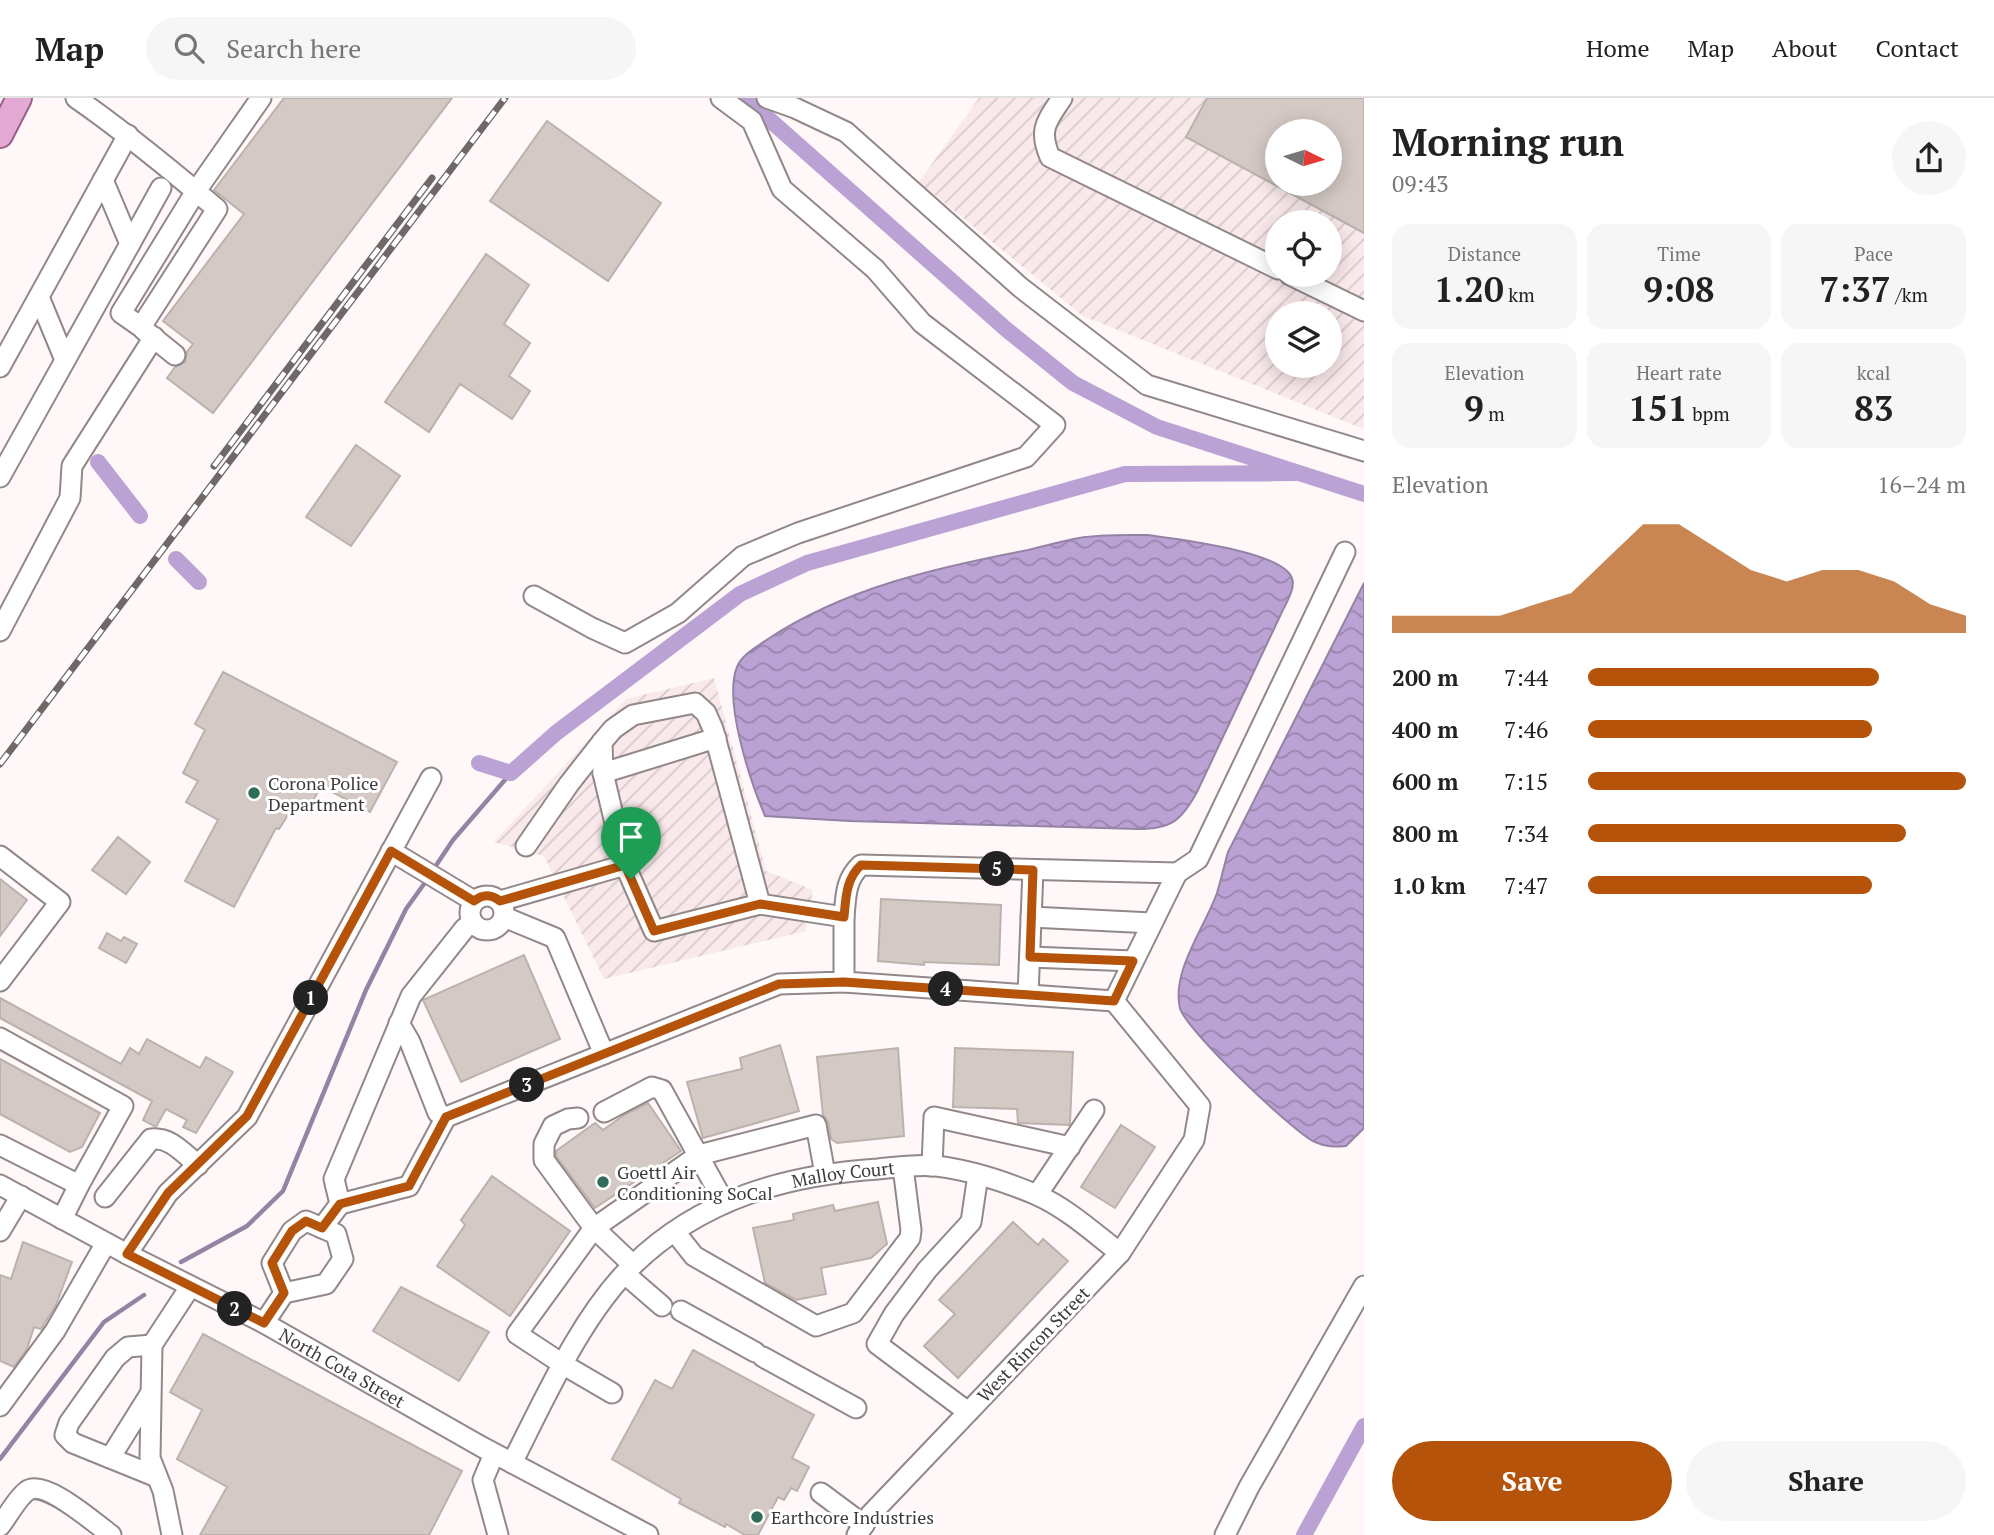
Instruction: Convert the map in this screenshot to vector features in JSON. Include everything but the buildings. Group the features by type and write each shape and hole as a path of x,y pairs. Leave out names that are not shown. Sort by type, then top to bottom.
{"main road":[{"path":"0,135 19,98"}],"street":[{"path":"0,631 70,498 72,466 147,328 217,209 128,135 76,98"},
{"path":"175,355 147,328 121,313 196,191 261,98"},
{"path":"534,596 625,643 678,613 743,556 798,533 1027,457 1055,425 922,323 875,269 782,189 752,121 721,98"},
{"path":"767,98 846,132 1020,287 1147,385 1364,451"},
{"path":"1062,98 1044,125 1045,144 1050,157 1265,263"},
{"path":"0,366 128,135"},
{"path":"103,180 130,244"},
{"path":"0,477 161,188"},
{"path":"1315,287 1364,311"},
{"path":"39,298 65,360"},
{"path":"322,1228 340,1204 409,1186 446,1117 779,984 844,982 1114,1001 1177,873 1198,859 1345,552"},
{"path":"526,846 569,784 613,729 633,715 695,703 706,713 716,738 760,904"},
{"path":"603,773 716,738"},
{"path":"602,742 603,773 625,865 654,931 760,904 844,917"},
{"path":"127,1254 168,1193 247,1116 431,778"},
{"path":"391,851 474,901"},
{"path":"0,856 60,902 0,981"},
{"path":"502,909 625,865"},
{"path":"844,982 847,889 852,873 861,865 1177,873"},
{"path":"1028,995 1033,870"},
{"path":"502,909 498,926 488,930 473,923 470,912 474,901 490,895 502,909 555,938 604,1054"},
{"path":"1031,917 1152,923"},
{"path":"340,1204 334,1179 411,996 465,928 473,923"},
{"path":"1030,957 1133,961"},
{"name":"West Rincon Street","path":"861,1530 871,1514 1120,1252 1194,1140 1200,1106 1114,1001"},
{"path":"399,1023 410,1042 438,1113 446,1117"},
{"path":"0,1038 123,1105 62,1219"},
{"path":"604,1112 652,1087 662,1090 724,1202"},
{"path":"1037,1195 1094,1110"},
{"path":"932,1166 934,1117 1070,1147"},
{"path":"578,1118 553,1126 544,1144 544,1160 629,1270 671,1308 856,1408"},
{"path":"612,1392 517,1334 594,1228 699,1155 816,1125 825,1174"},
{"path":"105,1197 151,1139 162,1138 170,1141 198,1165"},
{"path":"0,1145 79,1185"},
{"name":"Malloy Court","path":"512,1463 589,1320 629,1270 675,1231 724,1202 746,1193 825,1174 932,1166 978,1175 1037,1195 1057,1205 1120,1252"},
{"path":"675,1231 694,1256 816,1326 853,1313 911,1238 903,1167"},
{"path":"968,1412 877,1344 894,1314 927,1270 971,1222 978,1175"},
{"name":"North Cota Street","path":"0,1185 190,1287 264,1323 494,1454 648,1535"},
{"path":"0,1231 20,1196"},
{"path":"264,1323 284,1293 326,1284 343,1259 336,1234 306,1221 292,1231 272,1263 284,1293"},
{"path":"0,1406 55,1331 106,1243"},
{"path":"1225,1535 1249,1487 1364,1286"},
{"path":"172,1535 163,1491 150,1458 152,1345 190,1287"},
{"path":"152,1345 128,1347 115,1358 66,1428 65,1435 73,1443 157,1477"},
{"path":"110,1458 153,1390"},
{"path":"494,1454 484,1480 498,1535"},
{"path":"0,1526 27,1491 37,1487 52,1492 111,1535"},
{"path":"821,1493 861,1530"}],"shaded area":[{"path":"979,98 1364,98 1364,429 1083,316 919,182"},
{"path":"714,678 766,871 813,890 806,931 604,979 544,856 494,842 626,699"}],"water":[{"path":"1148,535 1203,543 1269,560 1284,569 1293,582 1287,601 1197,792 1186,810 1174,821 1159,827 1138,829 765,816 740,742 734,700 737,667 750,651 828,606 926,572 1079,538"},
{"path":"1364,583 1364,1128 1346,1146 1327,1146 1315,1142 1286,1121 1219,1057 1186,1019 1180,1008 1179,994 1185,965 1217,893 1228,852"}],"waterway":[{"path":"745,98 1007,330 1073,383 1157,427 1364,494"},
{"path":"98,462 140,516"},
{"path":"479,763 511,773 556,733 740,594 807,563 1125,474 1296,473"},
{"path":"176,559 199,582"},
{"path":"437,864 453,840 511,773"},
{"path":"181,1262 247,1226 283,1191 366,990 406,909 424,884"},
{"path":"0,1459 104,1322 144,1295"},
{"path":"1304,1535 1364,1426"}],"railway":[{"path":"0,764 505,98"},
{"path":"214,466 432,178"}],"place":[{"name":"Corona Police Department","path":"254,793"},
{"name":"Goettl Air Conditioning SoCal","path":"603,1182"},
{"name":"Earthcore Industries","path":"757,1517"}],"route":[{"path":"391,851 474,901 490,895 500,901 625,865 631,879 654,931 760,904 844,917 852,873 861,865 1033,870 1030,957 1133,961 1114,1001 844,982 779,984 446,1117 409,1186 340,1204 322,1228 306,1221 292,1231 272,1263 284,1293 264,1323 127,1254 168,1193 247,1116 391,851"}]}
